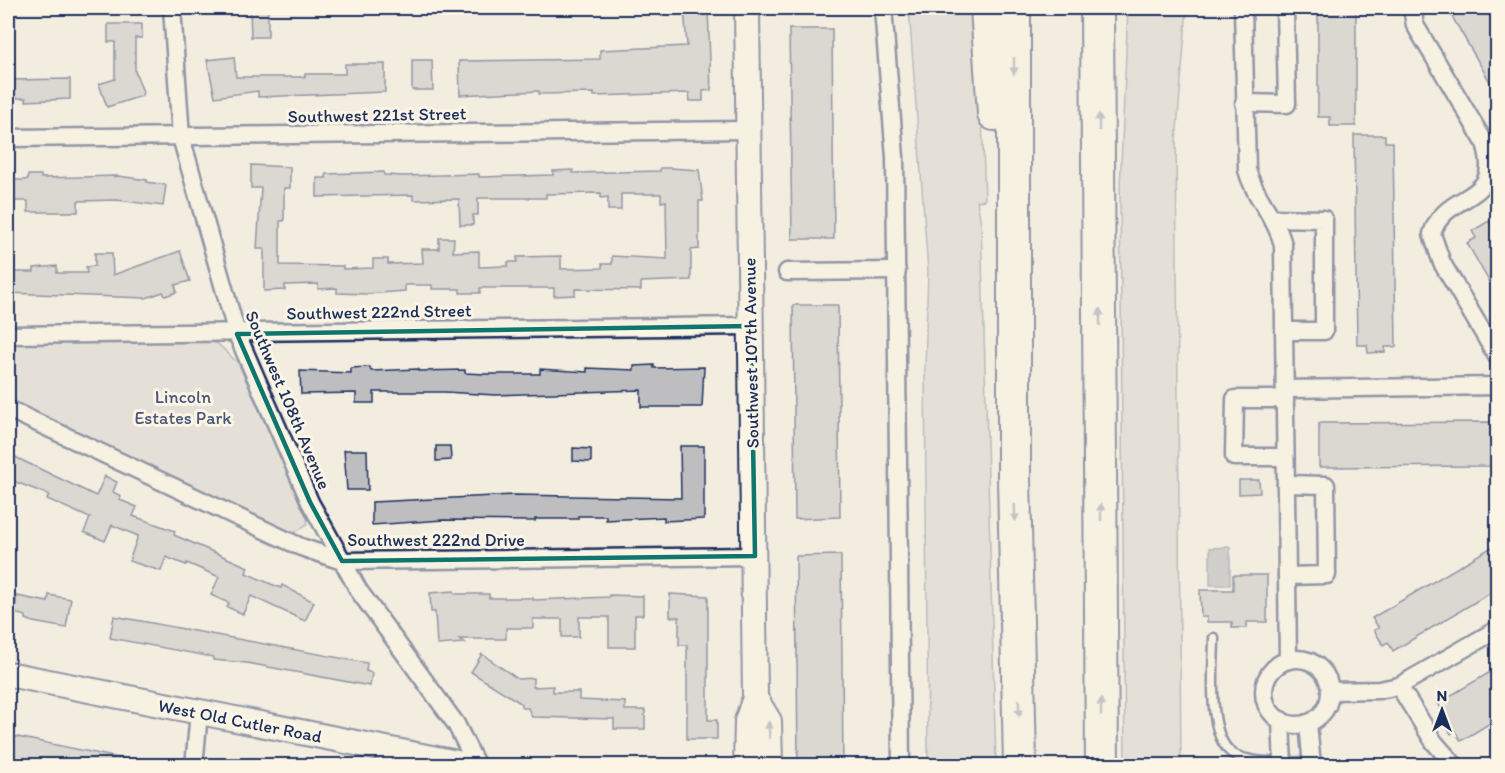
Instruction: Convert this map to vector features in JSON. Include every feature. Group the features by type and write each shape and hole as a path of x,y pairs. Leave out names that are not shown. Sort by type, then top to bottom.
{"highway":[{"path":"987,8 1003,339 1014,478"},
{"path":"1014,8 1014,478 1020,765"},
{"path":"1097,8 1101,765"},
{"path":"1098,72 1112,38 1116,8"}],"street":[{"name":"Southwest 108th Avenue","path":"172,8 181,136 237,334 310,502 342,561 359,591 456,724 474,765"},
{"name":"Southwest 107th Avenue","path":"747,8 755,698"},
{"path":"883,8 894,135 900,765"},
{"path":"1243,8 1247,170 1252,186 1271,218 1283,245 1288,660"},
{"path":"1244,103 1287,104 1285,8"},
{"path":"1412,8 1415,25 1490,155 1490,178 1485,188 1440,216 1432,234 1442,263 1497,358"},
{"name":"Southwest 221st Street","path":"8,138 748,130"},
{"path":"1271,218 1324,219 1324,331 1284,331"},
{"path":"787,272 897,271"},
{"name":"Southwest 222nd Street","path":"8,335 751,326"},
{"path":"1285,457 1234,457 1235,399 1285,394 1497,386"},
{"name":"Southwest 222nd Drive","path":"8,409 301,547 342,561 754,556"},
{"path":"1286,484 1326,485 1327,575 1287,576"},
{"path":"1329,691 1379,690 1399,686 1497,629"},
{"path":"1288,660 1308,661 1317,666 1323,673 1329,691 1324,711 1308,723 1299,724 1281,720 1266,704 1264,693 1270,672 1288,660"},
{"name":"West Old Cutler Road","path":"8,674 474,765"},
{"path":"1399,686 1434,742 1455,765"},
{"path":"746,765 747,721 755,698"},
{"path":"755,698 769,721 770,765"},
{"path":"194,765 199,713"},
{"path":"1281,720 1283,764"},
{"path":"1308,723 1312,764"}],"lane":[{"path":"1214,638 1216,729 1226,749 1236,756 1252,760 1283,764 1312,764"}],"highlighted area":[{"path":"751,326 755,556 342,561 310,502 237,334"}],"green space":[{"path":"909,8 978,8 985,200 977,201 981,223 996,765 928,765 925,367 928,271"},
{"path":"1128,8 1187,8 1176,141 1181,765 1125,765 1120,188"},
{"name":"Lincoln Estates Park","path":"205,340 218,344 238,363 307,517 307,524 294,533 8,400 8,342"}],"shaded area":[{"path":"1230,547 1230,585 1210,585 1210,548"}],"building":[{"path":"250,8 268,8 268,37 251,37"},
{"path":"684,8 708,8 711,90 703,91 703,101 690,101 689,93 594,96 594,93 539,94 539,91 460,95 459,61 600,59 600,50 687,46"},
{"path":"1318,8 1356,8 1356,126 1330,126 1330,117 1318,117"},
{"path":"1447,8 1497,8 1497,94"},
{"path":"108,24 142,24 142,38 135,38 135,71 143,92 142,96 107,107 99,84 115,79 115,42 108,42"},
{"path":"789,29 832,29 834,239 792,239"},
{"path":"234,57 236,77 305,77 305,74 345,74 345,64 385,64 385,92 258,97 258,91 215,97 207,60"},
{"path":"412,60 432,60 433,90 412,90"},
{"path":"70,79 70,99 26,101 26,98 8,98 8,80"},
{"path":"1354,135 1385,135 1385,142 1393,142 1396,347 1385,347 1385,352 1368,353 1367,345 1357,345"},
{"path":"251,165 290,167 290,188 284,188 284,221 280,221 280,265 343,266 343,269 373,268 373,259 388,259 388,264 423,263 422,249 439,249 439,238 454,238 453,252 479,251 479,267 508,266 508,262 517,262 517,257 561,256 561,269 602,268 602,264 612,264 612,256 667,259 666,201 661,202 661,194 621,194 621,210 608,210 608,197 601,198 601,193 546,194 546,198 478,198 478,215 473,215 473,225 460,225 459,199 413,200 413,195 317,197 317,178 326,178 326,174 384,172 384,175 404,176 479,174 479,177 553,175 553,171 573,170 573,173 660,171 660,168 699,170 703,201 699,201 699,249 691,250 691,280 641,282 641,290 575,289 575,295 554,296 554,288 480,288 480,293 460,293 460,289 432,289 432,285 405,285 405,291 366,294 337,293 337,288 318,289 318,284 285,285 285,290 264,291 264,249 257,249 261,188 251,188"},
{"path":"28,175 41,175 41,178 118,176 147,180 147,182 166,185 163,206 117,200 78,201 78,212 28,212 28,201 8,201 8,180 28,179"},
{"path":"1489,221 1497,234 1497,295 1467,243 1476,238 1472,231"},
{"path":"180,251 190,281 175,285 177,292 165,296 163,292 146,298 8,293 8,272 34,272 34,268 57,266 57,273 87,273 86,267 95,266 95,253 112,253 113,275"},
{"path":"793,305 838,305 840,517 795,519"},
{"path":"654,365 654,368 704,367 702,407 641,407 641,390 495,395 374,392 374,403 356,403 356,393 301,394 300,371 351,373 351,368 370,367 371,371 418,369 418,371 465,370 465,373 485,374 540,374 540,369 587,372 587,368 634,370 634,366"},
{"path":"1497,422 1497,466 1319,467 1319,423"},
{"path":"436,446 450,446 451,460 436,461"},
{"path":"680,446 704,446 704,519 664,521 664,517 606,520 606,516 578,516 578,519 535,519 535,521 443,520 372,525 372,502 514,495 681,498"},
{"path":"573,448 591,449 591,462 573,461"},
{"path":"344,450 367,450 368,490 347,490"},
{"path":"13,456 96,496 105,476 117,482 113,492 121,496 120,500 137,507 133,516 175,531 174,535 248,567 246,573 281,588 282,585 314,602 305,621 251,596 243,614 227,607 229,603 211,595 219,577 187,563 186,565 166,557 161,571 129,561 138,536 112,525 105,541 84,532 90,518 47,499 49,495 8,479 8,468"},
{"path":"1239,480 1259,480 1260,493 1239,494"},
{"path":"1497,544 1497,589 1393,651 1388,642 1383,645 1374,630 1379,628 1372,618"},
{"path":"841,555 843,765 798,765 796,556"},
{"path":"1233,575 1267,575 1267,622 1247,622 1247,628 1232,628 1232,622 1207,622 1207,617 1201,617 1200,590 1233,590"},
{"path":"454,591 455,594 489,594 489,598 533,598 533,600 609,597 609,595 643,596 643,615 635,615 635,647 609,647 609,617 579,617 579,637 562,637 562,619 533,619 533,628 506,628 506,639 459,639 465,643 437,645 435,612 431,612 430,593"},
{"path":"670,594 708,596 708,720 717,720 717,739 687,739 687,645 679,645 679,617 670,617"},
{"path":"49,595 71,599 66,628 33,622 26,619 26,616 14,613 17,596 48,602"},
{"path":"114,616 367,663 366,671 372,673 370,686 247,663 213,660 213,657 110,638"},
{"path":"482,654 518,679 533,678 533,687 553,686 553,692 579,692 579,700 625,702 625,710 645,710 645,729 614,729 614,719 532,717 528,708 522,708 522,704 471,672"},
{"path":"1497,668 1497,719 1461,741 1455,731 1451,734 1441,716 1444,714 1438,703"},
{"path":"8,735 124,759 123,765 8,765"}]}
